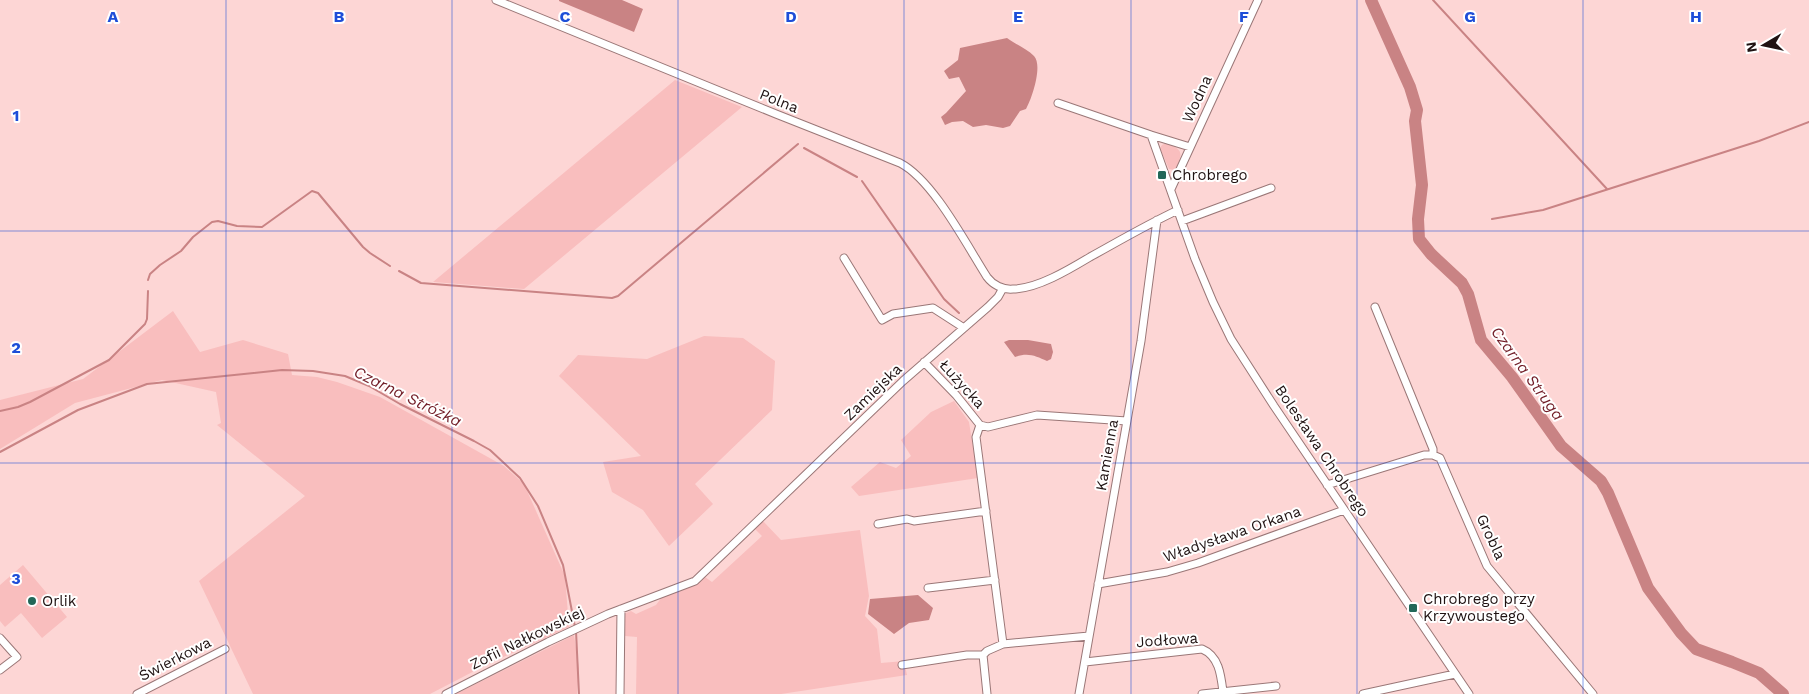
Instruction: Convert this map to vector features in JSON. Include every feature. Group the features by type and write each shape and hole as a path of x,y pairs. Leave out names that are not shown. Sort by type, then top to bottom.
{"street":[{"name":"Polna","path":"496,0 893,160 911,169 923,181 952,221 987,277 991,282 1003,288"},
{"name":"Wodna","path":"1170,189 1258,0"},
{"path":"1058,103 1190,148"},
{"path":"1003,288 1011,290 1026,287 1060,275 1178,210 1151,135"},
{"path":"1182,221 1271,188"},
{"name":"Bolesława Chrobrego","path":"1178,210 1213,302 1231,339 1468,694"},
{"name":"Kamienna","path":"1079,694 1141,341 1157,220"},
{"path":"844,258 882,320 893,314 933,308 964,328"},
{"name":"Zamiejska","path":"621,609 686,585 704,574 924,362 988,307 998,297 1003,288"},
{"name":"Grobla","path":"1375,307 1433,449 1433,455 1440,458 1449,476 1487,566 1593,694"},
{"name":"Łużycka","path":"924,362 956,395 980,425 988,426 1037,415 1127,421"},
{"path":"980,425 976,436 1003,644"},
{"path":"1327,485 1424,455 1433,455"},
{"name":"Władysława Orkana","path":"1098,584 1166,572 1198,563 1344,510"},
{"path":"878,524 986,511"},
{"path":"928,588 995,580"},
{"path":"620,694 621,609"},
{"name":"Zofii Nałkowskiej","path":"446,694 576,629 621,609"},
{"path":"902,665 966,655 983,655 987,651 1003,644 1089,636"},
{"path":"0,638 17,657 0,670"},
{"name":"Świerkowa","path":"137,694 225,648"},
{"name":"Jodłowa","path":"1085,662 1202,649 1208,652 1216,662 1223,692"},
{"path":"983,655 987,694"},
{"path":"1363,694 1450,677 1455,674"},
{"path":"1202,694 1276,686"}],"shaded area":[{"path":"559,0 622,0 643,9 634,32"},
{"path":"1007,38 1031,53 1036,60 1036,82 1026,109 1020,111 1010,126 1003,128 986,125 973,127 963,121 945,125 941,117 966,91 959,77 949,79 944,71 958,60 960,48"},
{"path":"675,80 742,107 524,289 433,282"},
{"path":"1166,143 1179,150 1180,153 1180,160 1175,170 1169,169 1160,148"},
{"path":"173,311 200,352 243,340 288,354 292,375 317,377 337,382 380,397 504,466 524,484 565,576 569,627 484,666 430,694 253,694 199,581 305,496 217,425 221,423 216,392 162,380 75,403 0,449 0,400 83,379"},
{"path":"704,336 743,338 775,361 772,410 695,484 713,504 669,546 643,510 612,492 603,462 641,456 559,376 578,355 647,359"},
{"path":"1009,340 1028,340 1051,344 1053,352 1051,359 1047,361 1028,355 1015,357 1004,342"},
{"path":"954,401 969,422 978,478 859,496 851,487 880,462 896,468 911,456 901,440 931,412"},
{"path":"763,521 781,540 860,530 869,596 865,616 877,629 881,663 904,661 907,675 781,694 636,694 637,637 625,636 624,614 631,611 636,614 656,605 662,597 691,586 705,577 712,582 762,536 755,529"},
{"name":"Orlik","path":"23,565 67,617 42,638 21,613 5,627 0,621 0,585"},
{"path":"918,595 933,608 929,620 909,623 894,634 868,614 870,599"},
{"path":"574,635 579,668 577,694 456,694"}],"waterway":[{"name":"Czarna Struga","path":"1371,0 1410,87 1417,110 1415,121 1422,185 1418,219 1419,239 1431,254 1462,283 1468,294 1481,340 1512,377 1561,446 1601,481 1608,493 1648,588 1681,633 1696,649 1759,673 1783,694"},
{"path":"1433,0 1607,189"},
{"path":"1492,219 1543,210 1759,141 1809,122"},
{"path":"399,271 421,283 612,298 618,296 798,144"},
{"path":"804,148 857,177"},
{"path":"862,181 944,299 959,313"},
{"path":"148,280 150,274 181,251 193,237 212,222 218,221 237,226 262,227 312,191 318,193 363,247 390,266"},
{"path":"0,411 30,402 109,360 145,324 147,319 148,291"},
{"name":"Czarna Stróżka","path":"0,452 78,410 147,384 282,370 313,371 345,376 369,386 490,450 520,478 538,506 563,565 575,627"},
{"name":"Czarna Stróżka","path":"576,631 579,694"}],"place":[{"name":"Chrobrego","path":"1162,175"},
{"name":"Orlik","path":"32,601"},
{"name":"Chrobrego przy Krzywoustego","path":"1413,608"}]}
